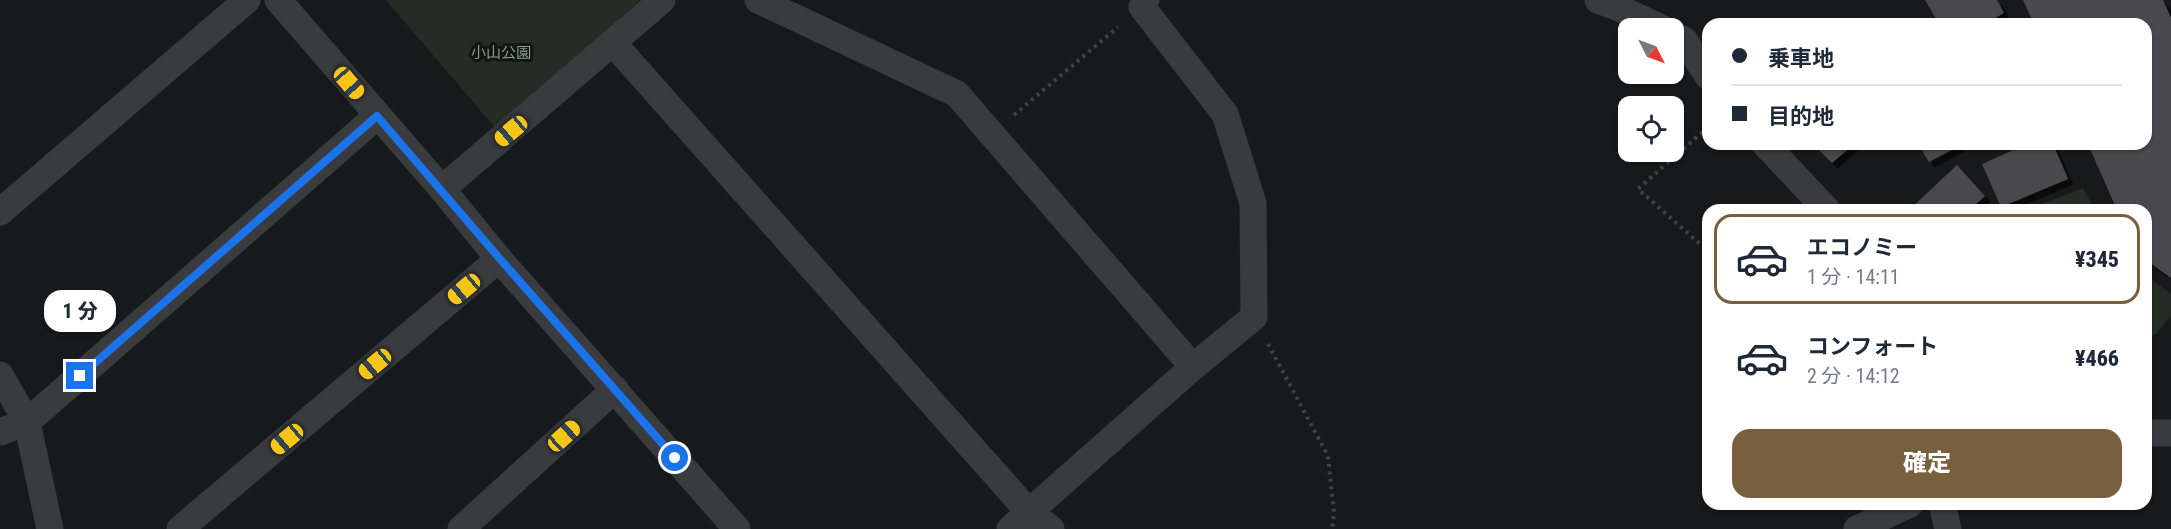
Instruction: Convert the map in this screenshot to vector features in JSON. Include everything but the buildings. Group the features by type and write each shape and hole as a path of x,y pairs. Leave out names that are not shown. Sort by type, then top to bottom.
{"street":[{"path":"0,212 247,0"},
{"path":"278,0 735,528"},
{"path":"442,189 662,0"},
{"path":"758,0 957,94 1193,367"},
{"path":"1598,0 1640,18"},
{"path":"1019,520 1193,367 1254,317 1253,203 1225,114 1144,4"},
{"path":"1684,40 1702,67"},
{"path":"613,43 1019,520 1051,529"},
{"path":"0,432 27,422 377,116"},
{"path":"1771,150 1821,204"},
{"path":"180,529 500,259"},
{"path":"0,375 27,422 50,529"},
{"path":"461,529 615,389"},
{"path":"2152,433 2171,433"},
{"path":"1857,529 1897,510"},
{"path":"1943,510 1948,529"}],"path":[{"path":"991,134 1144,4"},
{"path":"1702,132 1638,189 1702,246"},
{"path":"1254,317 1328,456 1334,513 1332,529"}],"green space":[{"name":"小山公園","path":"386,0 640,0 497,130"},
{"path":"2083,188 2092,204 2042,204"},
{"path":"2152,280 2171,294 2171,316 2152,336"}],"route":[{"path":"80,376 377,116 675,458"}]}
